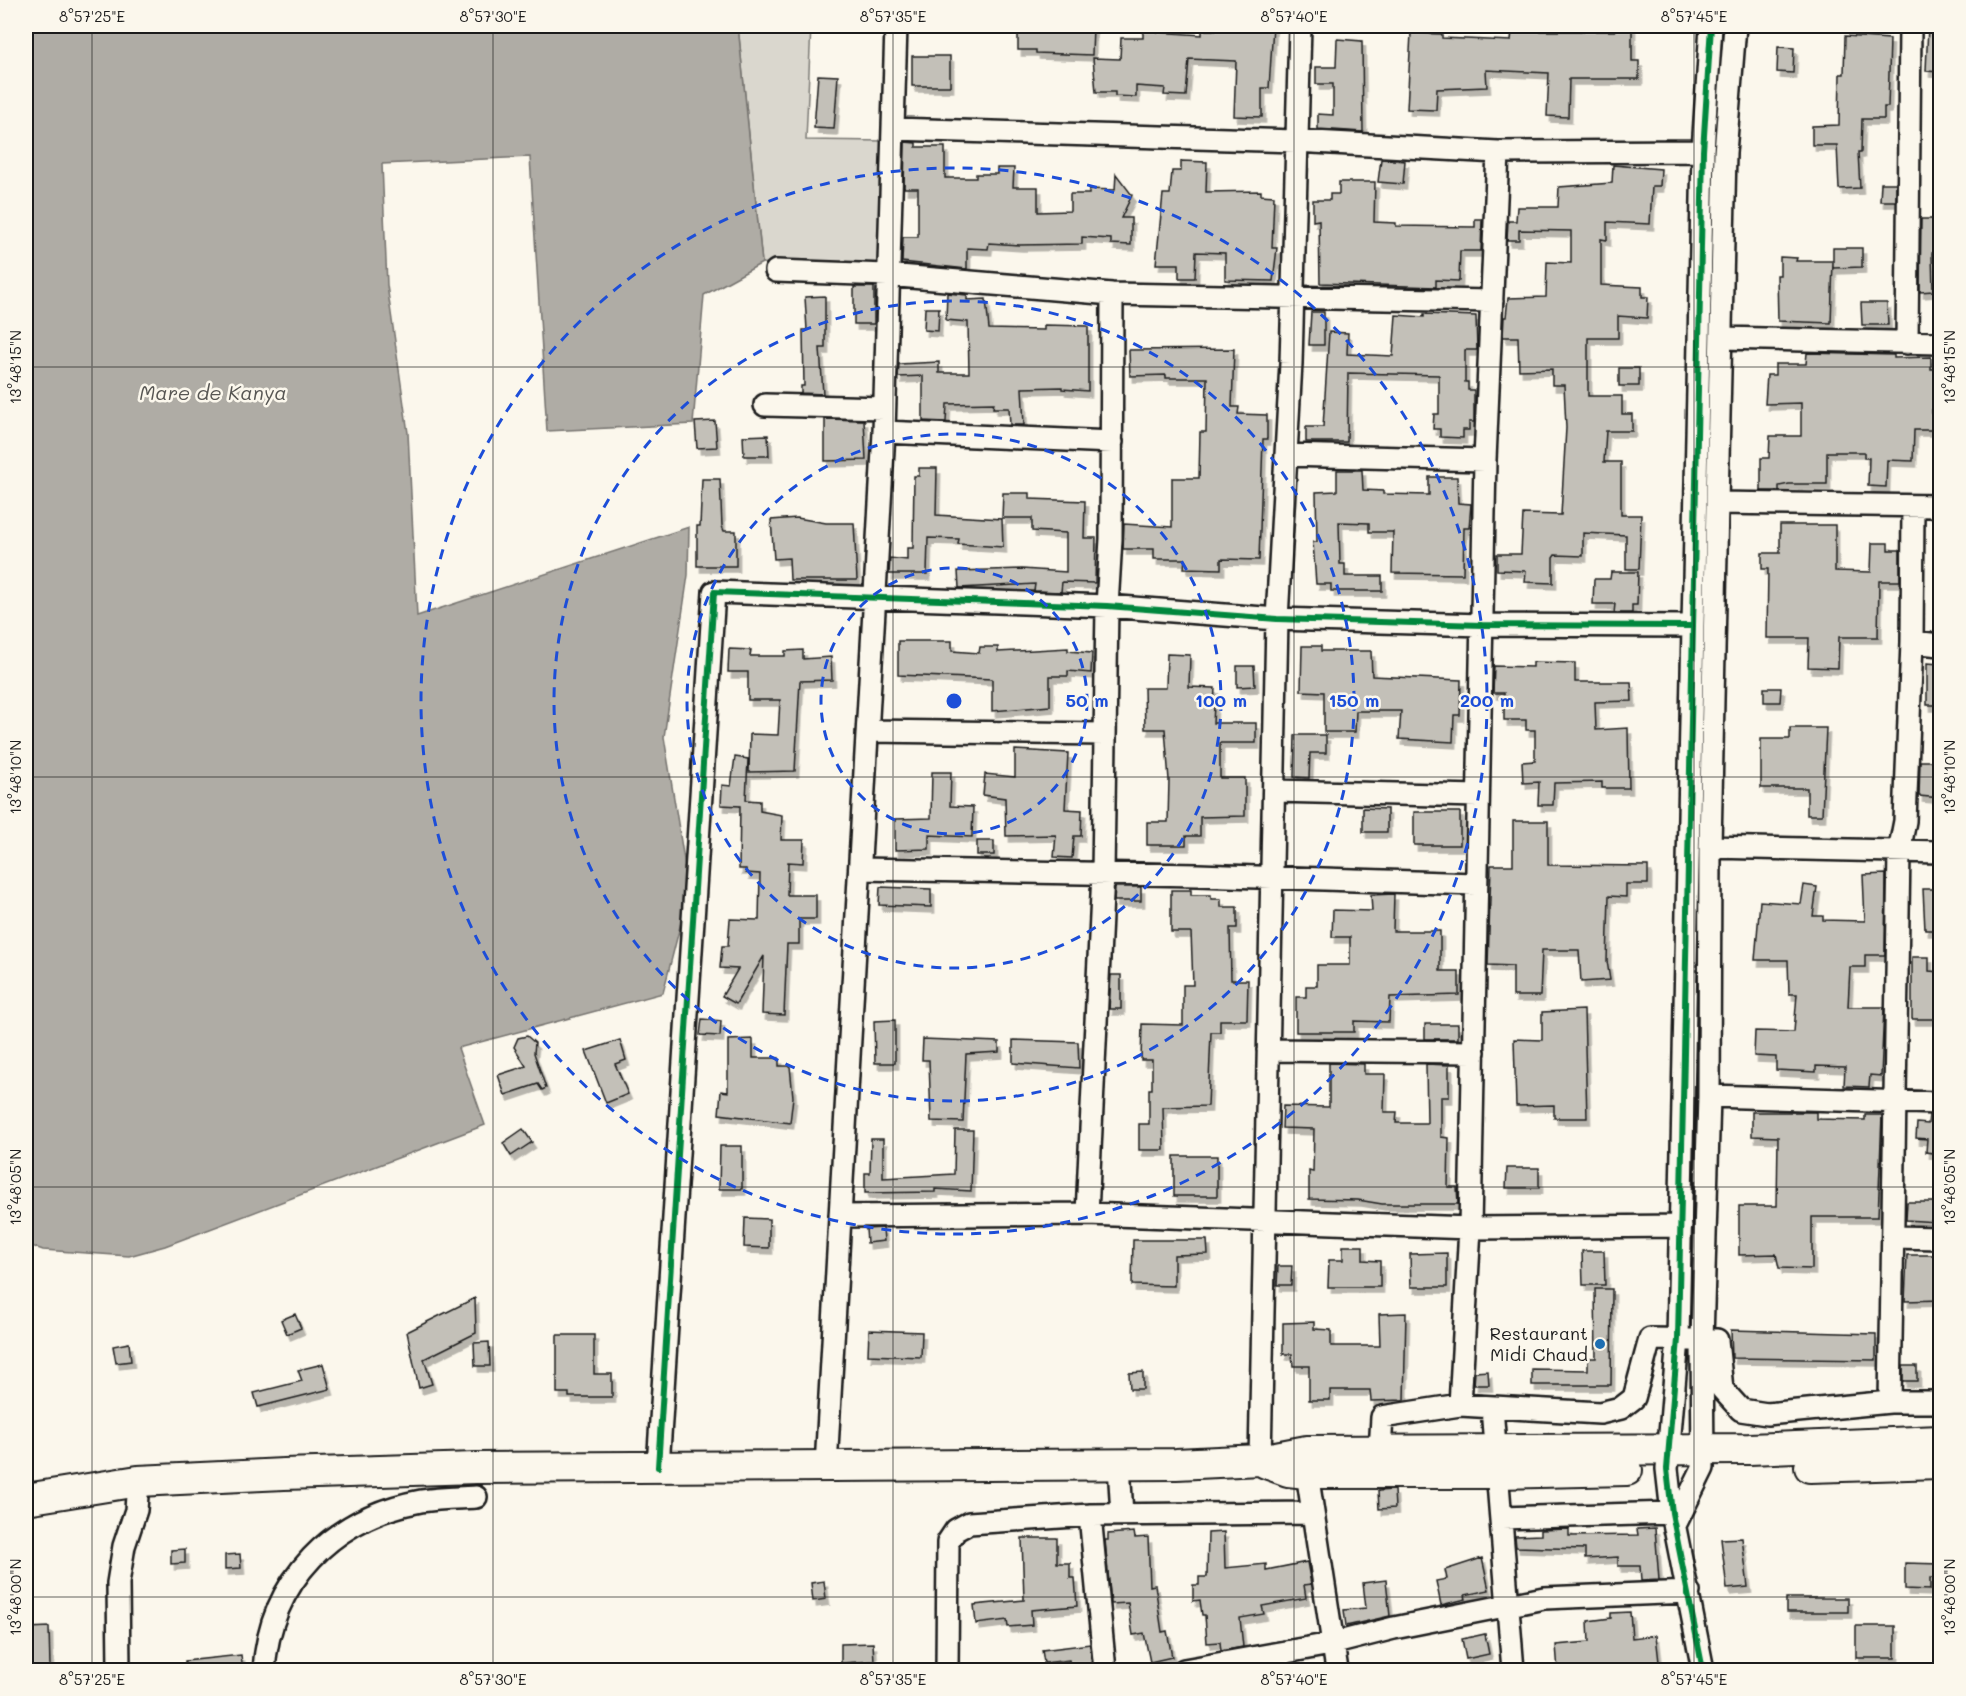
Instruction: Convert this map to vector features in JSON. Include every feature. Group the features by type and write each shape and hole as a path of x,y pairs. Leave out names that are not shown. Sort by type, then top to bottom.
{"highway":[{"path":"1703,1459 1941,1441"},
{"path":"26,1499 138,1481 440,1469 1119,1465 1260,1460 1307,1451 1380,1451 1496,1462"},
{"path":"1260,1460 1288,1471 1307,1473 1496,1462 1703,1459 1941,1463"}],"street":[{"path":"826,1467 884,432 896,26"},
{"path":"1260,1460 1267,1219 1268,1050 1277,619 1286,455 1300,26"},
{"path":"1703,1671 1674,1518 1667,1460 1678,1339 1682,1226 1703,151 1711,26"},
{"path":"1674,1518 1703,1459 1702,1341 1709,1096 1710,847 1717,503 1725,153 1735,26"},
{"path":"1907,343 1910,26"},
{"path":"894,129 1295,141 1497,152 1703,151"},
{"path":"1460,1405 1470,1227 1485,460 1497,152"},
{"path":"776,271 887,275 1113,294 1492,301"},
{"path":"1087,1214 1103,873 1113,294"},
{"path":"1721,338 1941,343"},
{"path":"765,405 884,408"},
{"path":"884,432 1112,442"},
{"path":"1286,455 1485,460"},
{"path":"1717,503 1941,506"},
{"path":"1890,1402 1899,852 1905,821 1912,642 1913,506"},
{"path":"658,1467 714,592 1107,606 1277,619 1482,625 1692,626"},
{"path":"1912,642 1941,645"},
{"path":"868,731 1104,734"},
{"path":"1275,791 1478,796"},
{"path":"1710,847 1941,852"},
{"path":"860,869 1103,873 1475,884"},
{"path":"1268,1050 1474,1052"},
{"path":"1709,1096 1941,1104"},
{"path":"840,1216 1087,1214 1470,1227 1682,1226"},
{"path":"1893,1237 1941,1238"},
{"path":"1380,1451 1382,1417 1460,1405 1600,1413 1621,1408 1634,1398 1650,1339 1717,1340 1722,1389 1741,1410 1767,1414 1890,1402 1941,1402"},
{"path":"1492,1408 1513,1671"},
{"path":"1119,1465 1122,1515"},
{"path":"1307,1473 1311,1513 1337,1671"},
{"path":"119,1671 118,1582 124,1546 136,1510 138,1481"},
{"path":"264,1671 265,1651 286,1588 300,1568 332,1538 377,1513 399,1506 422,1500 476,1497"},
{"path":"946,1671 948,1542 957,1530 969,1524 1090,1515 1311,1513"},
{"path":"1090,1515 1105,1671"},
{"path":"1502,1518 1674,1518"},
{"path":"1184,1671 1331,1644 1544,1598 1689,1592"}],"shaded area":[{"path":"738,26 811,26 806,140 885,141 880,267 762,263"}],"water":[{"name":"Mare de Kanya","path":"26,26 738,26 762,263 704,295 693,424 547,431 530,157 382,164 387,285 408,433 417,616 689,527 688,575 664,737 689,891 663,993 458,1048 485,1125 165,1246 129,1256 43,1250 26,1244"}],"building":[{"path":"1018,26 1093,26 1092,55 1018,50"},
{"path":"1143,26 1157,26 1157,32 1202,35 1202,30 1250,30 1250,26 1273,26 1269,88 1262,88 1262,117 1234,116 1236,61 1189,59 1186,96 1164,95 1165,88 1136,86 1136,97 1115,96 1115,92 1096,92 1093,58 1120,59 1121,38 1143,38"},
{"path":"1615,26 1632,26 1632,61 1639,61 1639,79 1569,79 1568,117 1547,116 1549,73 1486,70 1487,87 1437,89 1436,110 1407,109 1411,33 1442,34 1442,38 1511,41 1512,31 1615,31"},
{"path":"1928,26 1941,26 1941,72 1926,71"},
{"path":"1845,36 1890,39 1888,107 1884,107 1884,119 1862,119 1861,152 1858,152 1860,188 1839,189 1837,145 1812,145 1812,126 1839,125 1840,74 1844,74"},
{"path":"1337,39 1362,41 1363,132 1318,129 1318,114 1333,115 1333,84 1316,84 1316,67 1336,67"},
{"path":"1778,47 1794,48 1793,73 1777,72"},
{"path":"912,56 950,56 950,86 912,86"},
{"path":"818,75 838,76 834,129 814,128"},
{"path":"905,142 916,143 916,147 945,147 945,178 976,178 976,174 997,174 997,168 1014,168 1013,187 1038,187 1038,212 1070,211 1070,194 1089,194 1089,189 1115,190 1116,174 1132,195 1121,218 1131,218 1131,245 1111,244 1111,239 1082,237 1082,244 989,243 988,249 967,248 967,269 902,262 903,237 918,237 918,188 904,188"},
{"path":"1381,159 1405,161 1403,184 1378,182"},
{"path":"1181,161 1207,162 1206,192 1261,191 1261,195 1274,196 1272,248 1277,248 1273,281 1225,280 1225,253 1196,252 1195,278 1179,278 1179,264 1156,264 1163,194 1170,194 1172,171 1181,171"},
{"path":"1613,165 1661,169 1660,186 1652,186 1650,224 1607,222 1607,240 1601,239 1601,285 1642,287 1642,297 1648,297 1647,318 1618,316 1618,338 1588,338 1588,396 1622,396 1622,414 1632,414 1632,431 1606,431 1604,462 1621,462 1621,515 1641,515 1639,569 1626,569 1626,535 1583,533 1583,556 1555,555 1553,558 1553,583 1525,582 1526,571 1497,570 1497,554 1521,554 1523,514 1561,515 1566,428 1564,385 1552,385 1552,369 1519,370 1518,337 1503,337 1504,317 1506,317 1508,298 1546,297 1547,262 1571,263 1571,231 1519,230 1519,240 1507,240 1508,221 1516,221 1517,207 1558,207 1559,187 1612,183"},
{"path":"1339,182 1375,182 1374,222 1396,223 1396,226 1475,227 1475,219 1482,219 1481,251 1460,251 1459,281 1436,280 1436,287 1320,283 1319,220 1313,221 1313,200 1330,200 1330,194 1339,194"},
{"path":"1881,183 1896,183 1896,201 1880,201"},
{"path":"1921,219 1941,219 1941,253 1932,253 1933,291 1920,292"},
{"path":"1833,248 1862,248 1862,267 1833,268"},
{"path":"1780,257 1797,258 1796,261 1833,261 1831,323 1778,321 1777,275 1780,275"},
{"path":"854,287 874,287 874,324 854,324"},
{"path":"947,293 967,295 967,300 986,299 989,329 1044,330 1044,325 1088,326 1088,391 1062,389 1062,387 1022,388 1024,425 1010,425 1009,408 993,408 994,403 947,404 946,422 923,421 923,376 898,377 899,364 939,362 939,373 969,373 968,322 946,320"},
{"path":"825,296 825,348 820,348 823,394 801,393 801,386 804,386 803,330 807,330 805,297"},
{"path":"1861,303 1887,303 1888,325 1862,325"},
{"path":"925,308 939,308 938,331 924,330"},
{"path":"1311,312 1324,312 1324,345 1309,345"},
{"path":"1424,314 1476,316 1477,350 1465,350 1465,382 1468,382 1468,390 1474,390 1474,422 1469,422 1469,430 1463,430 1463,438 1440,437 1440,429 1433,429 1434,414 1439,414 1439,375 1348,373 1347,442 1306,442 1306,427 1323,427 1329,332 1348,333 1347,354 1393,356 1396,315 1424,317"},
{"path":"1234,349 1232,407 1239,407 1238,414 1267,415 1267,439 1263,439 1259,560 1221,559 1221,569 1184,568 1185,559 1154,559 1154,549 1123,549 1124,524 1172,527 1172,478 1199,478 1200,432 1206,432 1207,378 1166,378 1166,375 1130,376 1129,350"},
{"path":"1807,353 1894,355 1894,358 1931,357 1931,369 1936,369 1936,410 1932,410 1933,430 1914,430 1913,461 1887,460 1886,487 1868,486 1869,458 1864,458 1864,452 1827,452 1827,484 1789,484 1779,486 1779,491 1761,491 1761,458 1769,458 1770,436 1801,436 1801,403 1765,404 1767,375 1775,375 1775,364 1806,364"},
{"path":"1619,368 1639,368 1639,386 1619,386"},
{"path":"825,419 864,420 866,460 825,461"},
{"path":"715,421 717,447 697,448 695,422"},
{"path":"768,435 769,456 744,456 743,436"},
{"path":"919,468 937,468 936,515 1002,519 1003,547 958,544 959,539 928,538 927,574 889,574 890,558 907,560 907,548 913,548 914,476 919,476"},
{"path":"1337,470 1362,470 1363,490 1383,491 1383,494 1429,495 1429,477 1457,477 1458,503 1471,504 1469,528 1464,528 1463,574 1392,573 1393,532 1369,532 1369,523 1339,522 1340,564 1345,564 1345,576 1382,576 1382,591 1331,591 1331,584 1316,584 1313,542 1317,542 1316,492 1337,491"},
{"path":"702,479 720,479 722,526 724,531 736,531 736,566 697,566 697,526 700,526"},
{"path":"1003,493 1030,493 1030,499 1085,501 1084,538 1096,538 1095,583 1062,582 1061,592 1034,591 1035,584 959,588 958,571 1022,569 1066,572 1066,533 1032,531 1032,518 1002,518"},
{"path":"797,518 826,523 854,523 857,580 790,580 789,558 774,559 771,520"},
{"path":"1780,525 1835,525 1835,571 1871,572 1872,543 1888,543 1888,550 1900,550 1900,581 1879,581 1878,637 1839,637 1838,668 1808,667 1809,638 1767,638 1768,569 1762,569 1762,553 1780,553"},
{"path":"1611,572 1638,572 1637,605 1632,605 1632,613 1614,613 1615,604 1593,604 1594,579 1610,579"},
{"path":"898,641 952,641 952,651 979,653 980,647 998,647 998,652 1068,648 1068,651 1092,653 1091,673 1068,671 1068,676 1050,676 1050,706 992,711 992,679 898,675"},
{"path":"1302,646 1321,646 1321,651 1371,651 1372,676 1461,680 1460,715 1454,715 1453,742 1399,739 1401,711 1356,711 1355,732 1324,732 1324,692 1301,691"},
{"path":"729,649 751,650 750,656 785,656 785,651 803,650 803,659 831,657 832,680 800,681 795,771 749,772 750,734 778,735 780,700 748,700 748,672 728,672"},
{"path":"1167,654 1190,655 1189,687 1215,688 1213,723 1256,723 1256,743 1220,743 1220,778 1245,778 1245,816 1200,817 1200,836 1186,836 1186,845 1147,845 1147,822 1168,822 1169,780 1165,729 1145,729 1144,688 1166,688"},
{"path":"1533,662 1575,663 1575,682 1631,682 1632,701 1595,702 1596,730 1628,728 1629,788 1602,788 1602,782 1554,783 1553,805 1538,805 1539,782 1523,783 1522,762 1535,761 1535,730 1526,730 1526,720 1504,720 1504,693 1493,693 1494,666 1533,667"},
{"path":"1927,663 1940,664 1939,705 1927,705"},
{"path":"1237,666 1254,666 1255,686 1237,687"},
{"path":"1764,688 1781,688 1780,702 1764,702"},
{"path":"1790,728 1826,728 1822,815 1807,815 1807,788 1761,788 1761,739 1790,739"},
{"path":"1295,735 1326,735 1326,753 1310,753 1309,778 1294,777"},
{"path":"1015,750 1068,753 1065,809 1082,810 1081,836 1074,836 1072,858 1054,857 1056,835 1006,836 1005,798 983,795 985,774 1015,777"},
{"path":"735,757 748,759 746,800 760,801 760,811 782,815 781,840 804,840 803,863 788,862 787,895 816,895 816,919 799,919 799,944 787,944 784,1015 762,1014 764,956 736,1004 722,996 738,969 720,968 722,946 728,946 730,919 759,920 760,874 746,873 746,869 739,869 740,806 721,805 722,785 731,786"},
{"path":"1920,761 1941,761 1941,798 1919,796"},
{"path":"932,772 951,772 950,806 973,807 972,837 929,835 929,849 895,850 895,819 931,818"},
{"path":"1363,808 1387,809 1387,832 1363,832"},
{"path":"1414,812 1460,812 1460,845 1414,845"},
{"path":"1513,821 1548,821 1548,865 1648,866 1648,884 1626,884 1626,897 1609,896 1607,961 1610,980 1581,982 1579,950 1542,950 1540,996 1513,996 1513,966 1488,965 1491,865 1513,865"},
{"path":"977,841 994,841 994,855 977,855"},
{"path":"1886,874 1885,955 1865,955 1865,967 1850,967 1848,1007 1884,1007 1881,1076 1870,1075 1869,1087 1844,1086 1845,1067 1816,1066 1816,1072 1776,1070 1776,1057 1754,1056 1755,1031 1794,1032 1797,994 1789,994 1788,960 1755,960 1760,901 1801,904 1804,885 1817,887 1813,916 1823,916 1823,920 1865,921 1863,875"},
{"path":"880,887 931,889 931,907 879,905"},
{"path":"1115,887 1141,887 1141,901 1114,901"},
{"path":"1923,889 1937,889 1935,930 1925,930"},
{"path":"1171,890 1191,890 1191,895 1211,895 1211,899 1221,899 1221,907 1237,907 1237,928 1230,928 1231,980 1248,980 1247,1020 1220,1020 1220,1032 1211,1032 1208,1106 1163,1107 1164,1150 1139,1150 1139,1124 1149,1124 1149,1089 1152,1089 1152,1060 1141,1060 1142,1024 1183,1025 1183,985 1193,985 1191,932 1171,932"},
{"path":"1394,894 1393,931 1440,931 1440,971 1459,971 1459,995 1390,997 1389,1022 1354,1021 1354,1032 1296,1032 1296,997 1306,997 1306,986 1317,986 1317,965 1350,965 1350,937 1332,937 1333,910 1372,911 1371,895"},
{"path":"1912,957 1929,957 1929,971 1941,972 1941,1019 1912,1019"},
{"path":"1111,975 1121,975 1121,1009 1109,1009"},
{"path":"1584,1010 1587,1118 1554,1118 1554,1105 1516,1106 1514,1039 1542,1040 1542,1012"},
{"path":"702,1019 721,1021 720,1036 700,1035"},
{"path":"895,1020 895,1063 875,1063 874,1021"},
{"path":"1425,1024 1458,1024 1458,1039 1425,1039"},
{"path":"527,1036 535,1043 534,1053 546,1088 542,1090 538,1084 505,1095 498,1075 526,1066 514,1047 518,1038"},
{"path":"753,1039 753,1058 779,1058 779,1066 790,1066 793,1097 790,1123 719,1114 721,1091 728,1092 728,1040"},
{"path":"923,1039 999,1042 999,1052 966,1054 963,1122 931,1121 929,1060 922,1060"},
{"path":"620,1040 626,1060 615,1064 628,1094 606,1103 586,1051"},
{"path":"1013,1040 1078,1042 1079,1068 1013,1063"},
{"path":"1329,1063 1364,1064 1364,1074 1385,1074 1384,1112 1397,1112 1396,1123 1427,1123 1426,1064 1449,1065 1449,1097 1441,1097 1441,1137 1449,1138 1448,1187 1457,1187 1458,1204 1382,1204 1358,1200 1309,1199 1309,1171 1313,1172 1314,1129 1282,1128 1283,1106 1329,1107"},
{"path":"1752,1112 1816,1112 1816,1119 1865,1120 1865,1115 1882,1115 1878,1217 1812,1217 1812,1269 1779,1268 1776,1254 1739,1255 1739,1206 1777,1206 1778,1137 1752,1136"},
{"path":"1929,1115 1941,1116 1941,1154 1926,1152 1927,1139 1916,1138 1917,1123 1928,1124"},
{"path":"523,1129 532,1142 511,1156 503,1143"},
{"path":"955,1130 973,1130 971,1191 935,1189 935,1192 865,1193 865,1173 870,1173 871,1139 883,1139 883,1178 954,1174"},
{"path":"720,1146 742,1146 742,1189 719,1189"},
{"path":"1174,1156 1217,1156 1217,1196 1174,1196"},
{"path":"1507,1168 1539,1168 1539,1188 1506,1188"},
{"path":"1907,1202 1938,1202 1937,1222 1906,1220"},
{"path":"745,1218 769,1219 769,1248 744,1247"},
{"path":"883,1228 884,1241 867,1243 866,1229"},
{"path":"1133,1240 1207,1240 1208,1254 1174,1255 1174,1286 1132,1285"},
{"path":"1343,1246 1363,1246 1363,1260 1380,1261 1380,1287 1328,1287 1329,1260 1343,1260"},
{"path":"1582,1251 1604,1251 1605,1285 1583,1285"},
{"path":"1447,1253 1447,1287 1411,1287 1410,1254"},
{"path":"1907,1255 1941,1255 1941,1300 1905,1301"},
{"path":"1278,1266 1292,1266 1291,1285 1277,1285"},
{"path":"1595,1289 1612,1289 1611,1385 1532,1385 1532,1369 1588,1370 1588,1358 1596,1358"},
{"path":"475,1298 476,1333 424,1359 432,1384 419,1388 407,1332"},
{"path":"1406,1313 1404,1400 1371,1401 1370,1390 1330,1390 1330,1400 1309,1400 1309,1366 1293,1366 1292,1354 1283,1354 1283,1323 1314,1322 1314,1329 1331,1330 1331,1346 1380,1346 1379,1314"},
{"path":"295,1314 301,1328 287,1334 281,1320"},
{"path":"869,1330 922,1332 921,1357 868,1355"},
{"path":"1731,1330 1876,1334 1876,1360 1732,1358"},
{"path":"557,1335 594,1335 594,1374 612,1374 612,1397 569,1397 569,1393 557,1393"},
{"path":"489,1342 490,1366 475,1366 474,1343"},
{"path":"129,1343 131,1361 116,1363 113,1346"},
{"path":"323,1364 330,1389 258,1407 254,1393 302,1381 298,1370"},
{"path":"1903,1366 1917,1366 1917,1381 1903,1381"},
{"path":"1488,1371 1489,1385 1474,1385 1475,1372"},
{"path":"1143,1372 1143,1389 1130,1389 1129,1373"},
{"path":"1394,1490 1395,1508 1379,1509 1378,1491"},
{"path":"1655,1528 1659,1580 1641,1581 1640,1566 1618,1566 1618,1557 1585,1559 1585,1549 1516,1547 1515,1536 1541,1535 1541,1530 1569,1529 1569,1536 1638,1535 1637,1529"},
{"path":"1134,1532 1135,1538 1148,1537 1150,1586 1155,1585 1162,1632 1167,1631 1172,1657 1150,1662 1144,1633 1133,1635 1128,1603 1111,1604 1105,1540 1108,1540 1108,1534"},
{"path":"1224,1532 1225,1568 1266,1564 1266,1570 1307,1562 1311,1584 1304,1585 1306,1598 1262,1606 1264,1614 1240,1618 1243,1647 1221,1651 1220,1642 1207,1643 1205,1615 1202,1615 1200,1600 1193,1601 1193,1585 1199,1585 1199,1577 1207,1577 1208,1533"},
{"path":"1022,1538 1057,1538 1057,1563 1070,1563 1070,1578 1075,1578 1077,1606 1031,1610 1032,1625 1008,1627 1007,1620 976,1624 974,1605 1024,1600"},
{"path":"1742,1538 1748,1587 1727,1589 1721,1539"},
{"path":"185,1549 185,1563 171,1564 171,1550"},
{"path":"240,1554 241,1568 225,1569 225,1555"},
{"path":"1482,1558 1489,1590 1465,1595 1466,1599 1441,1605 1436,1581 1447,1579 1445,1570"},
{"path":"1905,1563 1941,1564 1941,1578 1930,1578 1930,1590 1905,1589"},
{"path":"1386,1580 1390,1616 1346,1626 1344,1610 1366,1608 1363,1583"},
{"path":"824,1581 826,1599 813,1601 811,1583"},
{"path":"1786,1598 1848,1598 1848,1612 1786,1612"},
{"path":"1630,1612 1632,1638 1656,1635 1660,1671 1558,1671 1556,1645 1589,1642 1588,1621 1611,1618 1611,1613"},
{"path":"1856,1626 1895,1626 1895,1658 1856,1658"},
{"path":"49,1627 50,1667 26,1667 28,1628"},
{"path":"1485,1634 1489,1654 1466,1659 1462,1639"},
{"path":"873,1643 874,1661 841,1663 841,1644"},
{"path":"1090,1644 1092,1669 1071,1671 1069,1660 1044,1663 1042,1650"},
{"path":"241,1655 243,1671 185,1671 185,1661"}],"cycle path":[{"path":"1703,1670 1672,1513 1667,1469 1678,1339 1703,151 1711,26"},
{"path":"658,1467 714,592 1107,606 1277,619 1482,625 1692,626"}],"place":[{"name":"Restaurant Midi Chaud","path":"1600,1344"}]}
